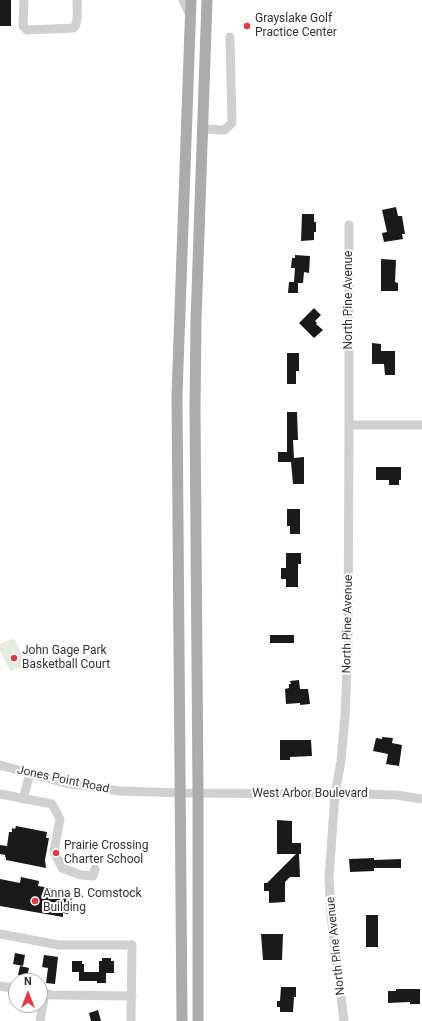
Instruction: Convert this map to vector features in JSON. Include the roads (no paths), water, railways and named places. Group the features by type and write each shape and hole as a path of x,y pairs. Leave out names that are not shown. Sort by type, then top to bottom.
{"main road":[{"path":"182,1021 177,395 191,0"},
{"path":"198,1021 195,408 196,321 207,0"}],"street":[{"path":"24,0 23,26 27,30 74,28 77,25 77,0"},
{"path":"183,0 191,16"},
{"path":"203,129 224,130 232,123 230,37"},
{"name":"North Pine Avenue","path":"344,1021 331,916 329,886 335,794 341,761 345,716 349,598 349,225"},
{"path":"349,425 422,425"},
{"name":"Jones Point Road","path":"0,765 65,783 120,792 198,793"},
{"path":"23,798 30,773"},
{"name":"West Arbor Boulevard","path":"198,793 396,795 422,799"},
{"path":"0,794 52,804 60,819 54,851 62,868 81,875 93,876 95,869"},
{"path":"0,934 59,945 132,945 131,1021"},
{"path":"48,995 132,996"}],"place":[{"name":"Grayslake Golf Practice Center","path":"247,26"},
{"name":"John Gage Park Basketball Court","path":"14,658"},
{"name":"Prairie Crossing Charter School","path":"56,853"},
{"name":"Anna B. Comstock Building","path":"35,901"}]}
